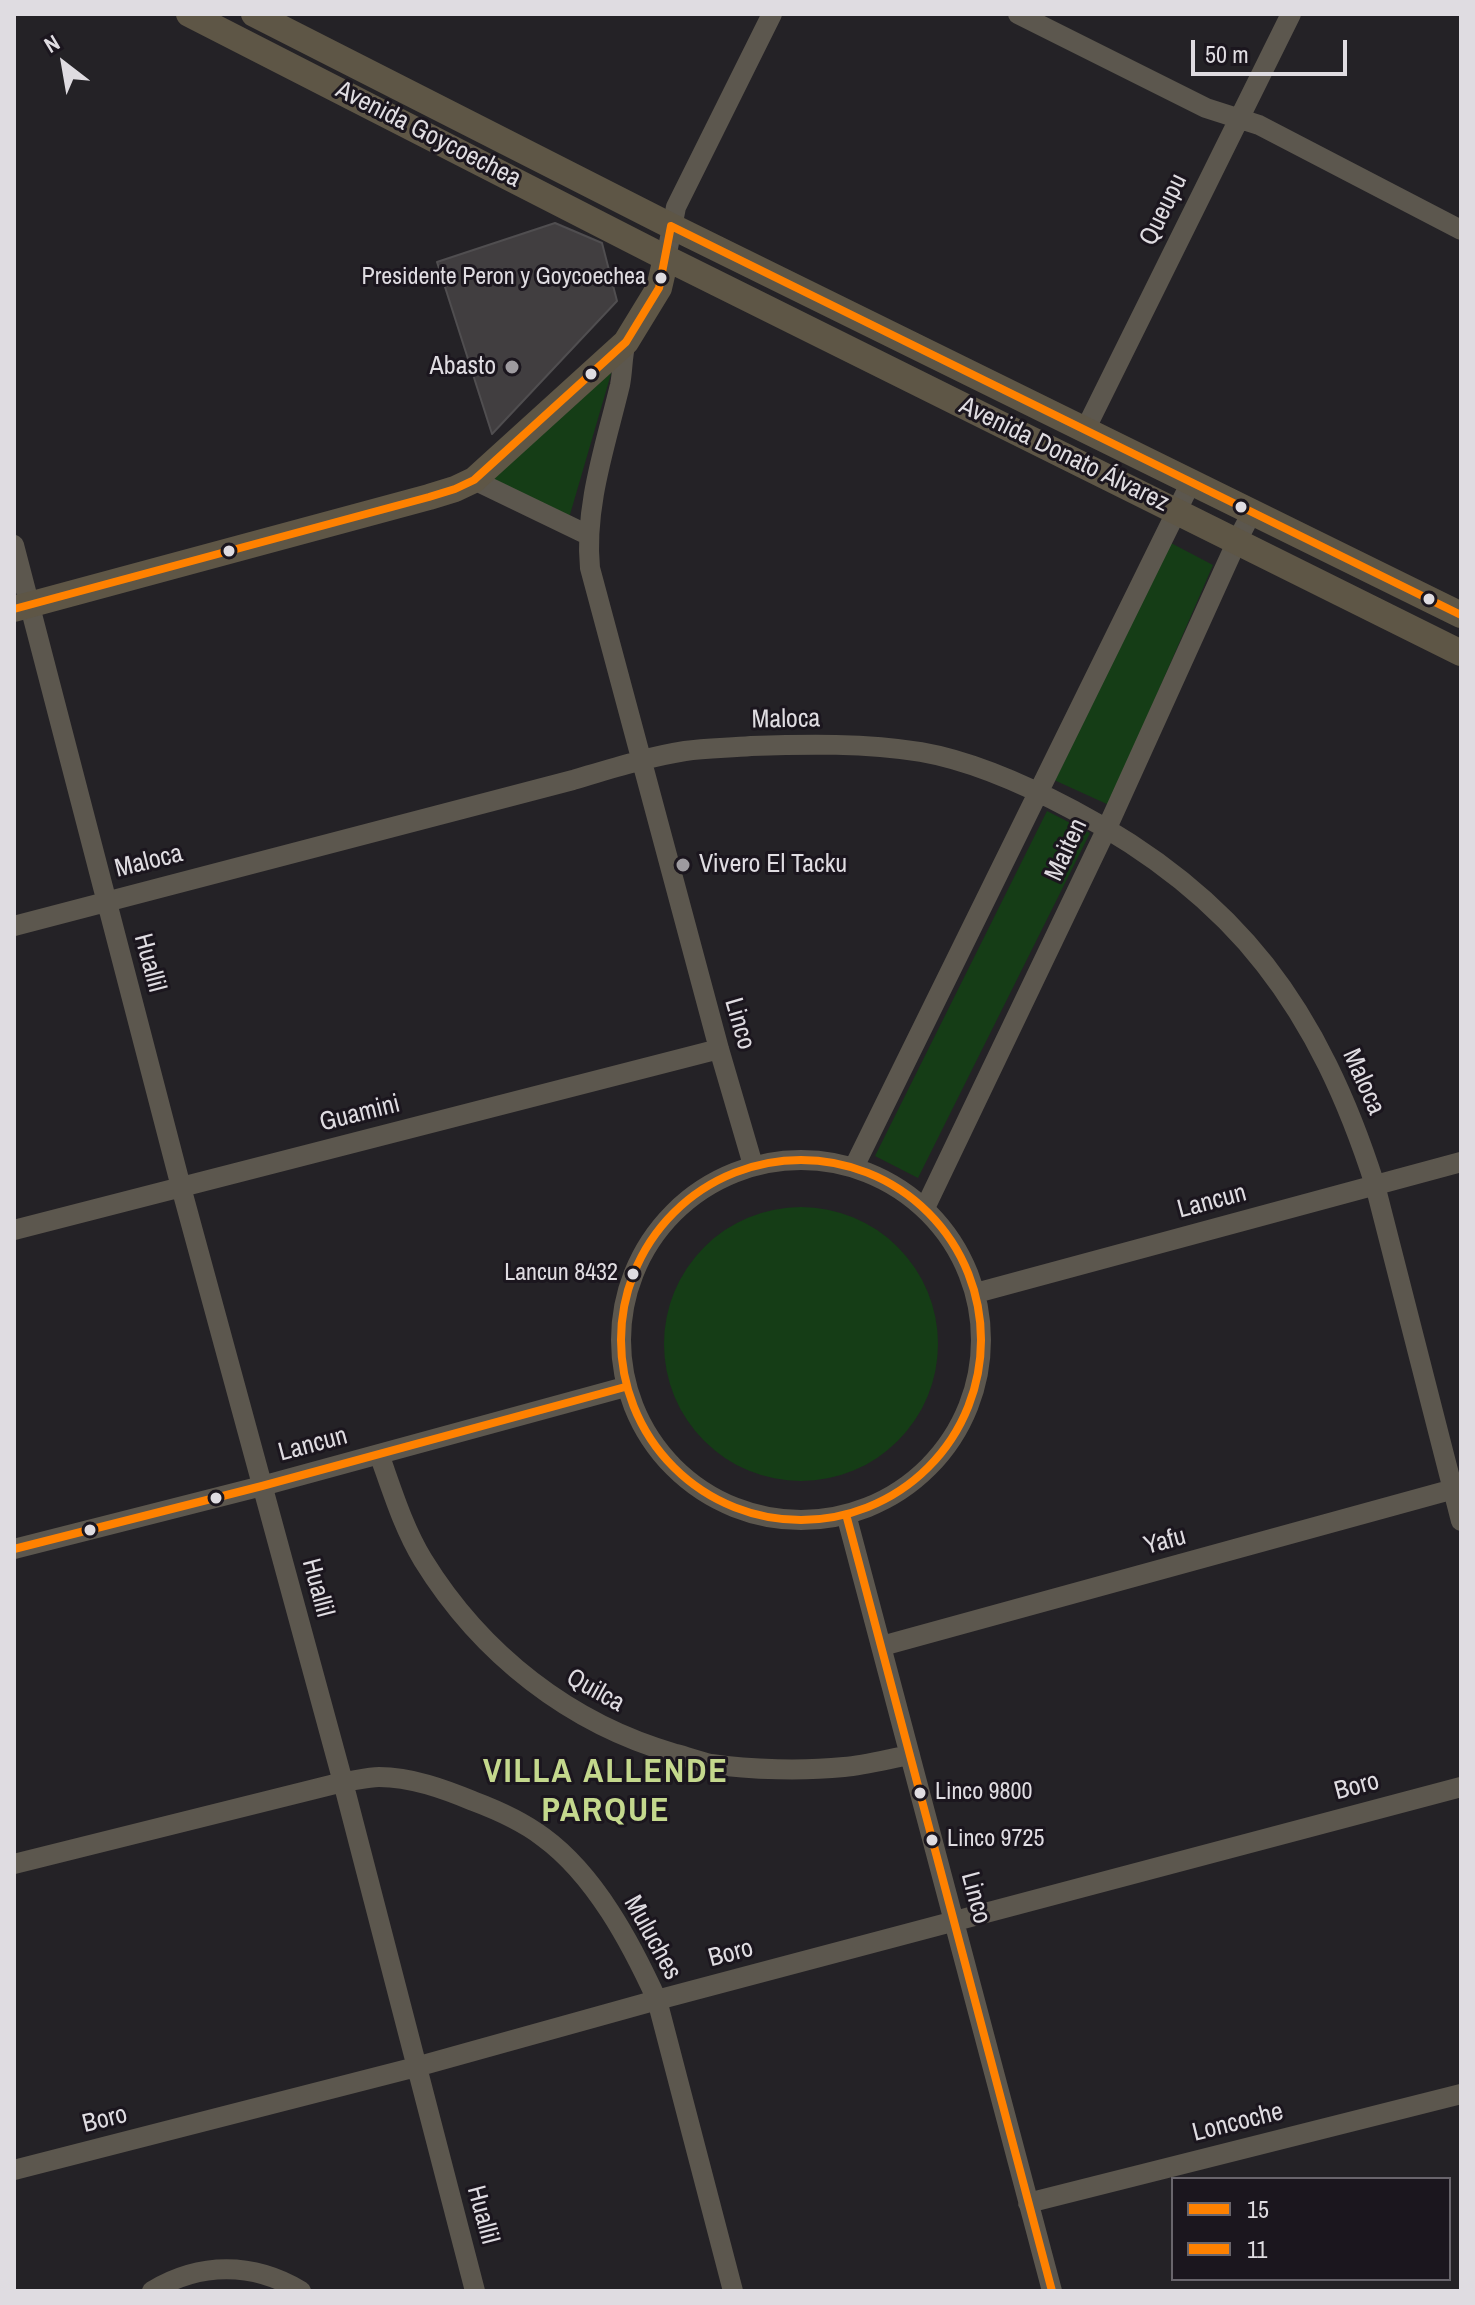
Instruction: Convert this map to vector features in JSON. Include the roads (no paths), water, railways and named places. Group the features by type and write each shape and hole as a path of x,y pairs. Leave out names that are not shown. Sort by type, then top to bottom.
{"main road":[{"name":"Avenida Goycoechea","path":"189,14 666,258"},
{"name":"Avenida Goycoechea","path":"253,14 290,28 671,226"},
{"path":"236,37 290,28 291,65"},
{"name":"Avenida Donato Álvarez","path":"671,226 1461,615"},
{"path":"22,607 429,497 474,480 626,342 659,288 666,258"},
{"name":"Avenida Donato Álvarez","path":"666,258 1461,653"}],"street":[{"path":"666,258 676,207 772,14"},
{"path":"1018,14 1206,108 1259,125 1461,230"},
{"name":"Queupu","path":"1085,430 1291,14"},
{"name":"Linco","path":"626,342 622,376 591,508 588,535 590,568 753,1165"},
{"path":"474,480 588,535"},
{"name":"Maiten","path":"854,1167 1191,482"},
{"name":"Maiten","path":"925,1208 1107,828 1252,512"},
{"name":"Huallil","path":"14,545 22,607 106,900 343,1782 475,2291"},
{"name":"Maloca","path":"14,926 641,760 687,751 788,745 882,747 922,752 956,761 1040,793 1107,828 1173,872 1224,917 1288,993 1344,1100 1375,1185 1457,1488 1461,1521"},
{"name":"Guamini","path":"14,1230 719,1049"},
{"path":"800,1160 854,1167 892,1184 925,1208 953,1242 964,1261 976,1293 982,1338 976,1385 959,1428 931,1465 895,1494 847,1518 805,1521 757,1516 712,1498 673,1470 644,1431 625,1387 619,1347 623,1306 635,1267 656,1231 684,1202 719,1179 753,1165 800,1160"},
{"name":"Lancun","path":"976,1293 1461,1162"},
{"name":"Lancun","path":"14,1549 262,1486 625,1387"},
{"name":"Quilca","path":"379,1454 403,1522 422,1559 456,1609 489,1646 538,1688 577,1713 639,1744 711,1764 788,1770 845,1767 910,1755"},
{"name":"Yafu","path":"882,1646 1457,1488"},
{"name":"Linco","path":"847,1518 1052,2291"},
{"name":"Muluches","path":"343,1782 379,1777 448,1790 501,1812 544,1837 584,1876 616,1921 657,2000 733,2291"},
{"path":"14,1864 343,1782"},
{"name":"Boro","path":"14,2170 416,2067 1461,1787"},
{"name":"Loncoche","path":"1028,2203 1461,2094"},
{"path":"152,2291 185,2275 226,2268 268,2275 301,2291"}],"place":[{"name":"Presidente Peron y Goycoechea","path":"661,278"},
{"name":"Abasto","path":"512,367"},
{"name":"Vivero El Tacku","path":"683,865"},
{"name":"Lancun 8432","path":"633,1274"},
{"name":"Linco 9800","path":"920,1793"},
{"name":"Linco 9725","path":"932,1840"}],"district":[{"name":"VILLA ALLENDE PARQUE","path":"606,1792"}]}
